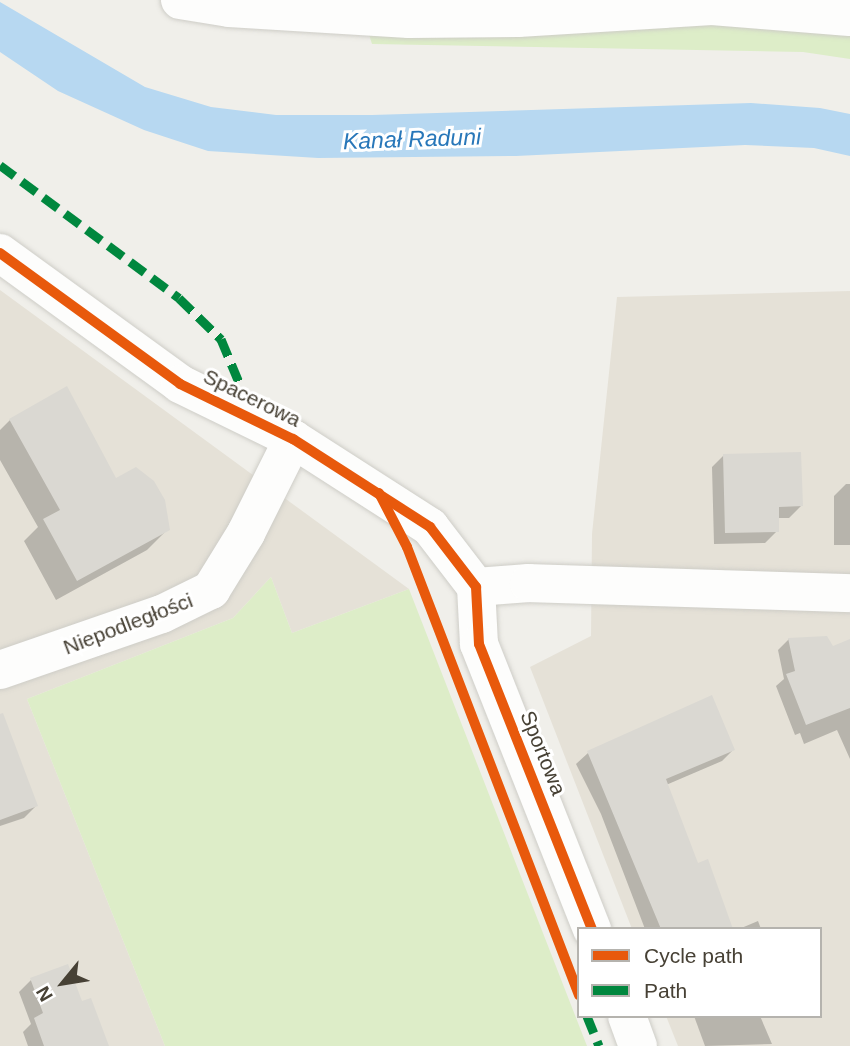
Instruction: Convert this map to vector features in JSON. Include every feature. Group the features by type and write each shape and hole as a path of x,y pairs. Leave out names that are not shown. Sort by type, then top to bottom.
{"street":[{"path":"180,0 229,8 409,19 518,18 712,6 850,17"},
{"name":"Spacerowa","path":"0,253 180,384 293,439 430,527 477,587"},
{"name":"Niepodległości","path":"0,670 162,614 211,590 246,533 293,439"},
{"path":"477,587 529,583 850,593"},
{"name":"Sportowa","path":"477,587 480,644 591,927"},
{"path":"628,1018 638,1046"}],"shaded area":[{"path":"0,290 409,589 292,633 271,577 233,618 27,699 165,1046 0,1046"},
{"path":"850,291 850,1046 678,1046 667,1018 822,1018 822,927 631,927 530,667 591,636 592,534 617,297"}],"green space":[{"path":"358,0 850,0 850,59 803,52 372,44"},
{"path":"271,577 292,633 409,589 587,1046 165,1046 27,699 233,618"}],"water":[{"name":"Kanał Raduni","path":"0,2 145,87 211,107 276,115 372,115 751,103 820,108 850,114 850,156 814,148 745,145 516,156 318,158 208,151 144,130 58,91 0,52"}],"building":[{"path":"67,386 116,478 136,467 154,481 165,500 170,530 77,581 43,519 60,510 9,419"},
{"path":"801,452 803,506 779,507 779,532 725,533 723,454"},
{"path":"827,636 833,646 850,639 850,708 806,725 786,674 795,671 788,638"},
{"path":"712,695 735,750 666,779 698,863 708,859 732,927 660,927 587,751"},
{"path":"3,713 38,806 0,820 0,714"},
{"path":"68,964 82,1001 91,998 109,1046 44,1046 34,1018 43,1013 30,978"}],"marked path":[{"path":"0,165 179,298 221,339 241,387"},
{"path":"588,1018 599,1046"}],"cycle path":[{"path":"0,253 180,384 293,439 430,527 476,587 479,644 591,927"},
{"path":"379,493 407,547 577,990"}]}
